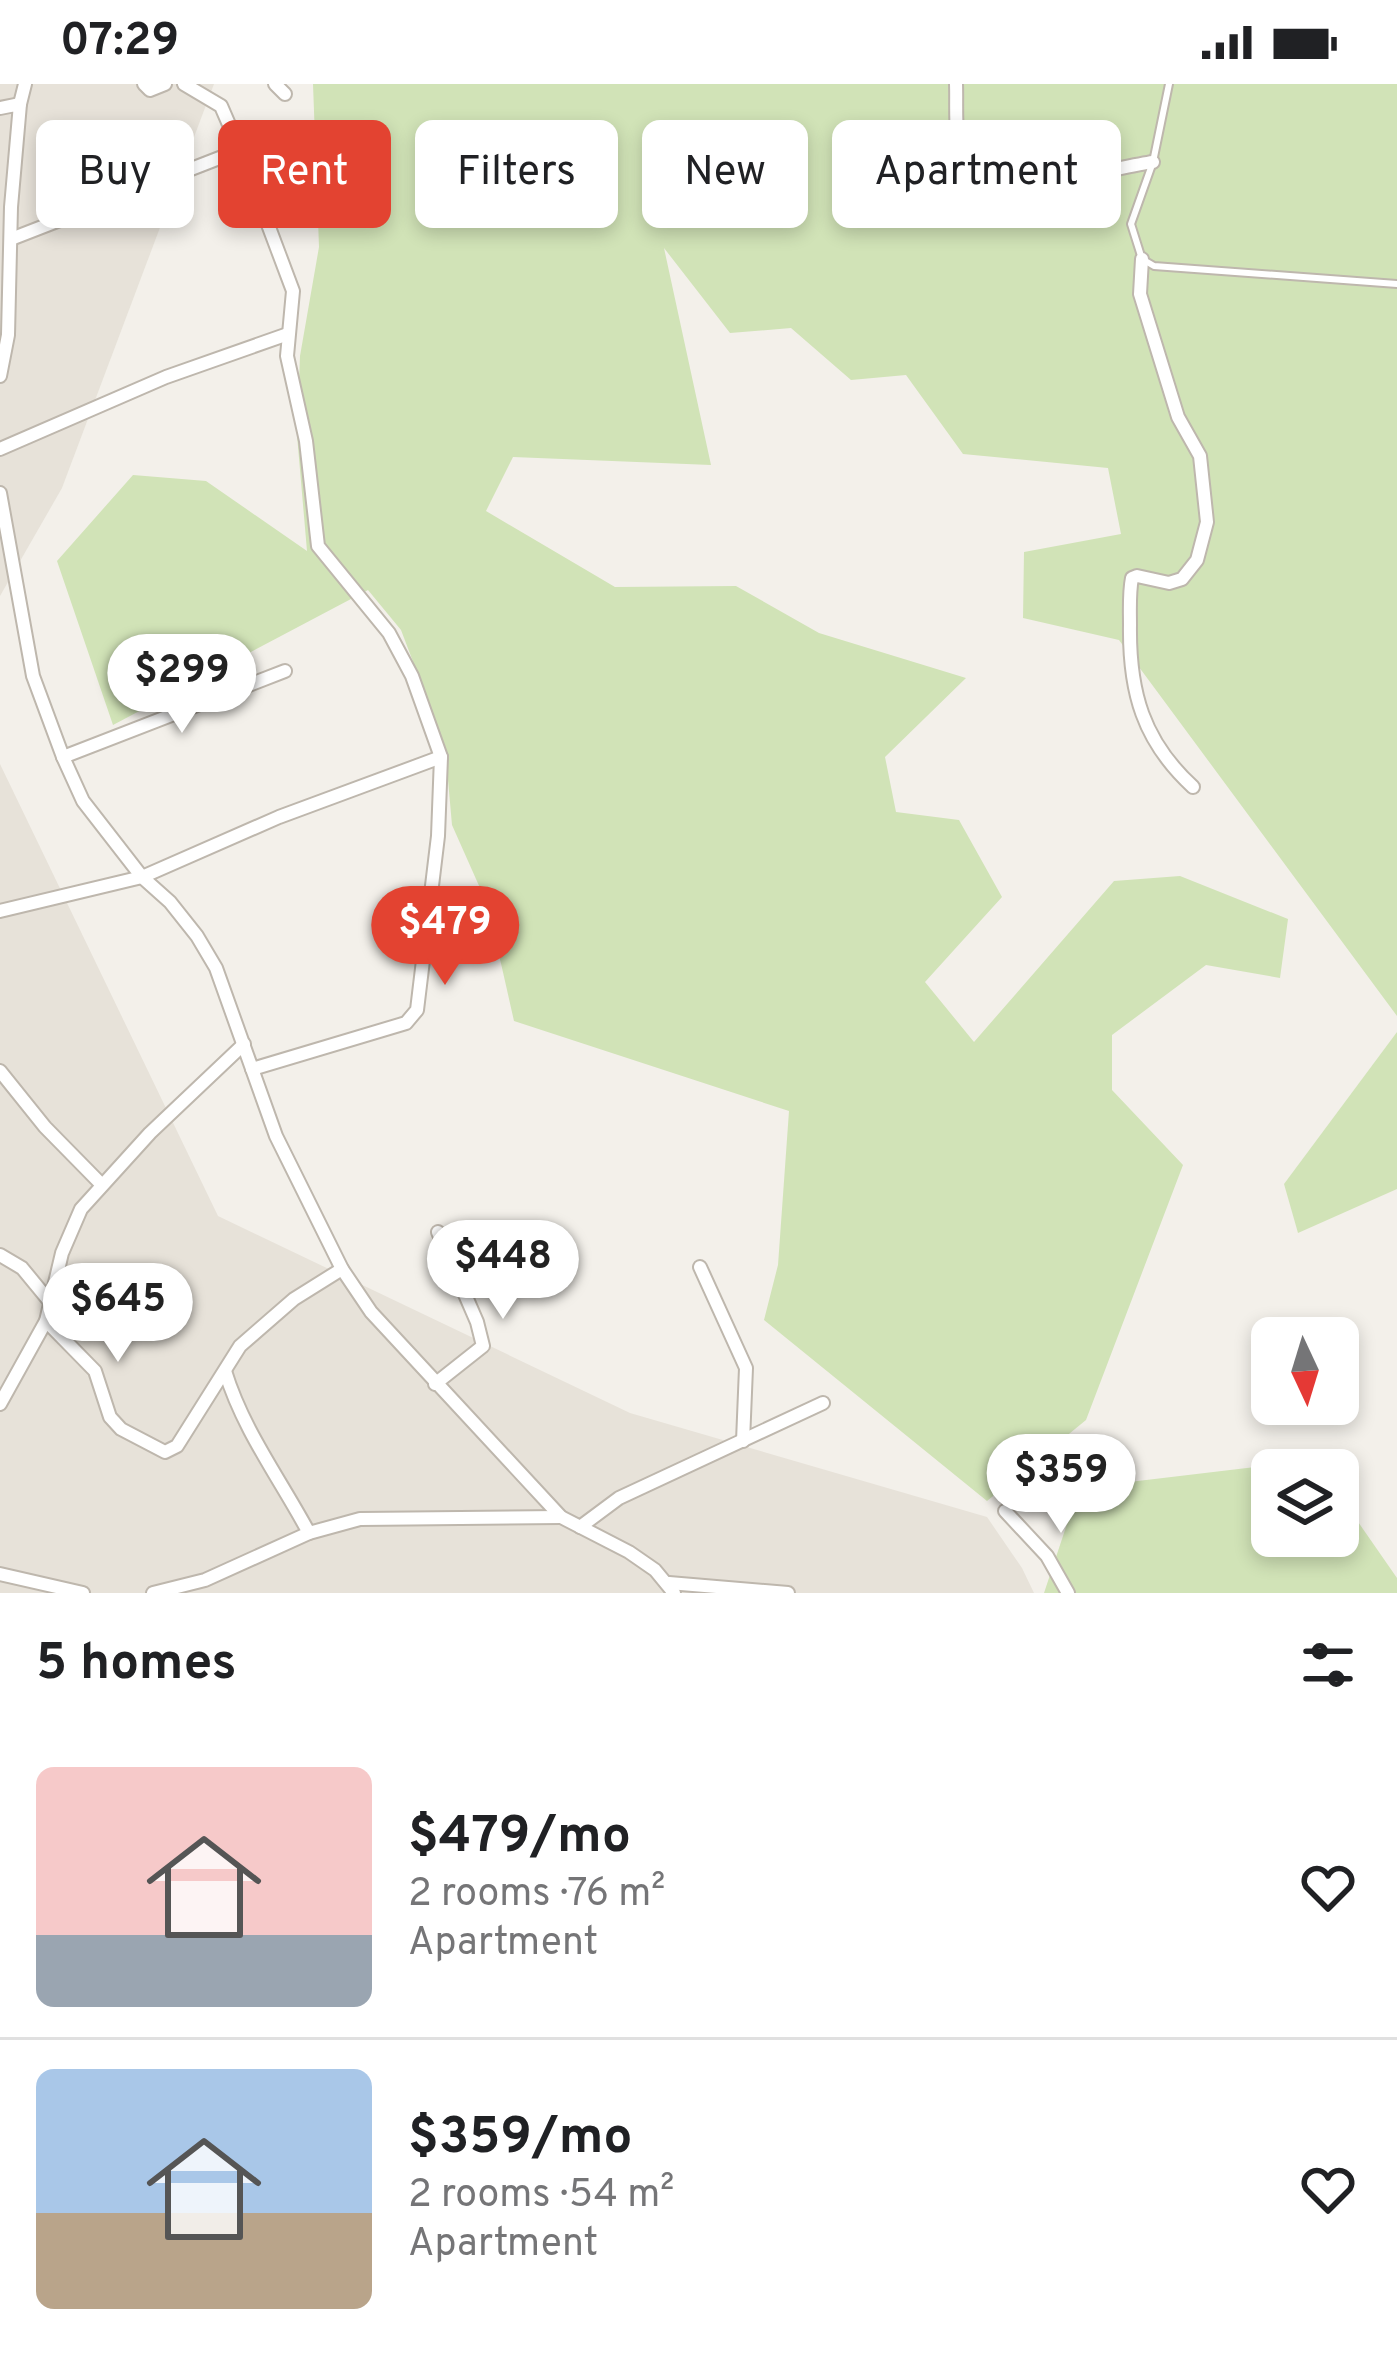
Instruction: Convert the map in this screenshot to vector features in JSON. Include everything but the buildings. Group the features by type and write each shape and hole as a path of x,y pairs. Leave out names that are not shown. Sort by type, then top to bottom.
{"street":[{"path":"0,376 8,335 20,104 25,84"},
{"path":"143,84 150,90 165,84"},
{"path":"184,84 221,106 227,120"},
{"path":"956,84 960,155 968,172 979,179 995,184 1047,182 1153,162"},
{"path":"0,108 20,104"},
{"path":"11,239 218,159"},
{"path":"252,1070 406,1023 417,1010 438,836 441,757 412,676 389,633 318,546 306,441 286,356 292,291 269,228"},
{"path":"1142,259 1140,294 1178,417 1200,456 1208,523 1197,560 1182,579 1169,583 1132,578 1130,670 1155,742 1167,763 1193,787"},
{"path":"0,449 166,376 288,334"},
{"path":"0,493 33,676 83,802 142,877 197,936 230,998 276,1136 342,1269 371,1312 561,1517 629,1552 671,1588 788,1593"},
{"path":"63,757 285,670"},
{"path":"2,908 142,877 279,817 441,757"},
{"path":"0,1403 46,1322 70,1232 101,1184 244,1045"},
{"path":"0,1071 101,1184"},
{"path":"435,1384 483,1346 438,1232"},
{"path":"0,1255 22,1268 50,1302"},
{"path":"700,1267 746,1368 743,1441"},
{"path":"46,1322 95,1371 110,1418 165,1452 177,1446 240,1346 277,1312 342,1269"},
{"path":"225,1372 246,1427 277,1472 309,1533"},
{"path":"580,1527 619,1498 823,1403"},
{"path":"1005,1511 1047,1556 1068,1593"},
{"path":"153,1593 205,1580 309,1533 360,1519 561,1517"},
{"path":"0,1574 83,1593"},
{"path":"196,1593 205,1580"}],"lane":[{"path":"1169,84 1153,162 1132,224 1142,259 1154,266 1397,284"}],"shaded area":[{"path":"0,84 214,84 194,137 194,120 36,120 36,228 160,228 62,488 0,596"},
{"path":"0,764 218,1216 630,1413 987,1517 1034,1593 0,1593"}],"green space":[{"path":"313,84 1397,84 1397,1016 1119,640 1023,618 1024,552 1121,534 1108,468 963,454 906,375 851,380 791,328 730,333 664,248 711,465 513,457 486,511 615,587 736,586 819,633 966,678 885,757 896,812 959,820 1002,897 925,982 974,1042 1114,881 1180,876 1288,919 1280,978 1206,965 1112,1035 1112,1090 1183,1165 1086,1420 987,1501 764,1320 778,1265 789,1111 514,1021 488,906 452,825 445,746 401,630 368,590 113,725 57,561 133,475 206,481 307,551 297,435 300,356 318,228 391,228 391,120 314,120"},
{"path":"1397,1032 1397,1189 1298,1233 1284,1184"},
{"path":"1251,1468 1251,1557 1359,1557 1359,1523 1397,1578 1397,1593 1044,1593 1079,1488"}]}
